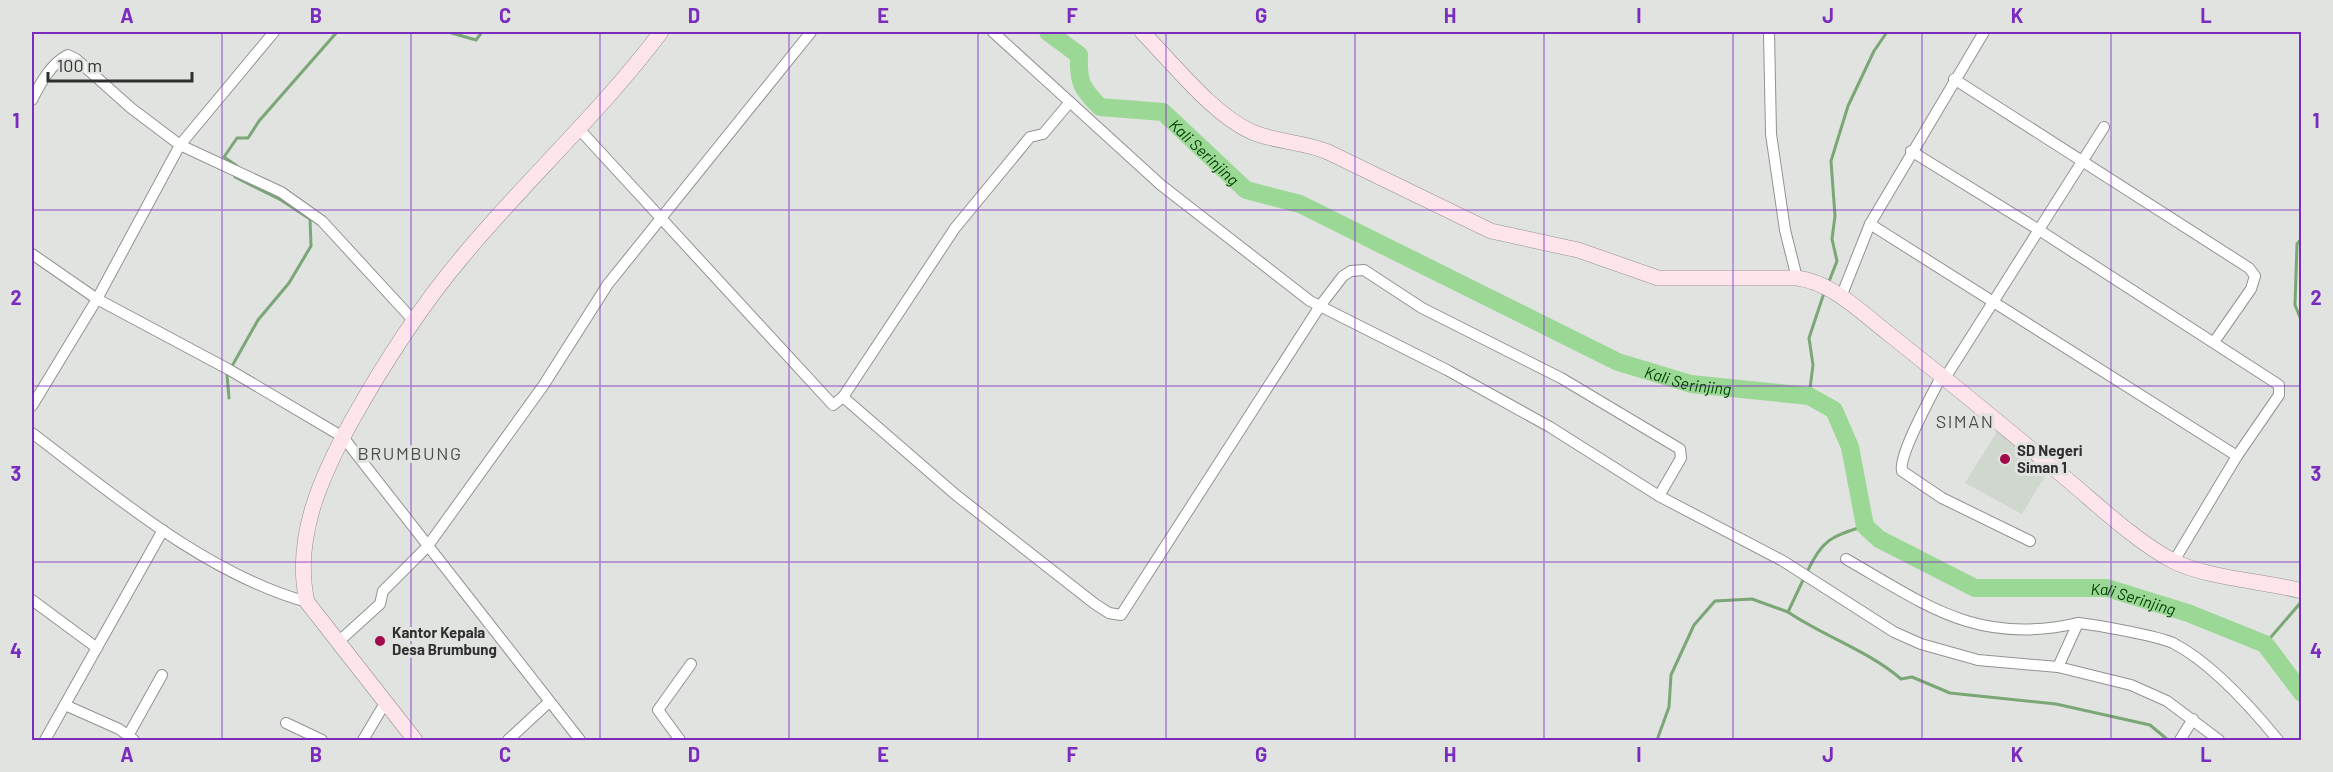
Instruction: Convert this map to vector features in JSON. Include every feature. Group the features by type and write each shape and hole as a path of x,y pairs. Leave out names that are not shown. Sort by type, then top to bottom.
{"main road":[{"path":"415,741 306,602 302,580 302,551 319,488 343,437 379,371 413,320 469,249 628,76 662,32"},
{"path":"1142,32 1203,94 1243,127 1254,132 1310,144 1491,231 1578,250 1658,278 1797,278 1820,285 1838,295 1944,377 2102,508 2174,561 2296,590"}],"street":[{"path":"32,406 98,299 180,145 274,32"},
{"path":"337,643 380,604 383,591 427,547 543,386 608,284 811,32"},
{"path":"993,32 1161,185 1299,294 1550,427 1659,496 1816,582 1881,625 1922,644 1978,660 2058,667 2131,684 2167,701 2219,741"},
{"path":"1770,32 1771,134 1785,230 1797,278"},
{"path":"1838,295 1870,224 1954,78 1984,32"},
{"path":"32,100 56,63 68,55 180,145 281,192 322,221 413,320"},
{"path":"1954,78 2085,160 2253,272 2255,280 2251,289 2214,342"},
{"path":"579,129 827,402 833,405 843,397 955,228 1030,137 1043,134 1070,102"},
{"path":"2030,541 1942,498 1902,471 1900,463 1944,377 2104,127"},
{"path":"1911,151 2214,342 2271,379 2280,388 2279,395 2237,456 2174,561"},
{"path":"1870,224 2237,456"},
{"path":"32,254 98,299 230,370 343,437 580,741"},
{"path":"843,397 956,495 1095,604 1109,613 1121,615 1320,306 1343,276 1351,271 1364,270 1422,308 1561,378 1680,449 1681,458 1659,496"},
{"path":"32,433 163,530 262,587 306,602"},
{"path":"45,741 163,530"},
{"path":"1846,559 1929,606 1965,622 2016,629 2059,627 2078,623 2172,643 2202,662 2250,706 2278,741"},
{"path":"32,600 97,648"},
{"path":"2058,667 2078,623"},
{"path":"681,741 658,710 690,664"},
{"path":"65,705 131,737 162,675"},
{"path":"508,741 549,702"},
{"path":"363,741 385,703"},
{"path":"2180,741 2193,719"},
{"path":"286,723 322,741"}],"shaded area":[{"name":"SD Negeri Siman 1","path":"1998,430 2047,473 2022,514 1965,483"}],"waterway":[{"path":"229,398 227,375 258,320 289,283 311,246 310,219 281,200 235,177 237,166 224,157 237,138 248,138 259,121 337,32"},
{"path":"448,32 476,40 482,32"},
{"name":"Kali Serinjing","path":"1048,32 1079,55 1082,84 1100,107 1163,112 1246,190 1300,204 1618,362 1691,384 1809,396 1834,410 1850,447 1865,526 1879,539 1975,588 2107,588 2188,613 2265,644 2302,693"},
{"path":"1828,284 1837,261 1832,239 1835,216 1831,161 1848,106 1874,51 1887,32"},
{"path":"2302,238 2297,244 2295,305 2302,322"},
{"path":"1809,396 1813,365 1809,338 1824,293"},
{"path":"1807,572 1818,553 1829,541 1865,526"},
{"path":"1657,740 1669,707 1671,675 1694,625 1715,601 1752,599 1788,612 1804,578"},
{"path":"2265,644 2302,601"},
{"path":"1788,612 1875,660 1901,679 1912,677 1950,693 2056,704 2150,725 2168,740"}],"place":[{"name":"SD Negeri Siman 1","path":"2005,459"},
{"name":"Kantor Kepala Desa Brumbung","path":"380,641"}],"district":[{"name":"SIMAN","path":"1965,421"},
{"name":"BRUMBUNG","path":"410,453"}]}
